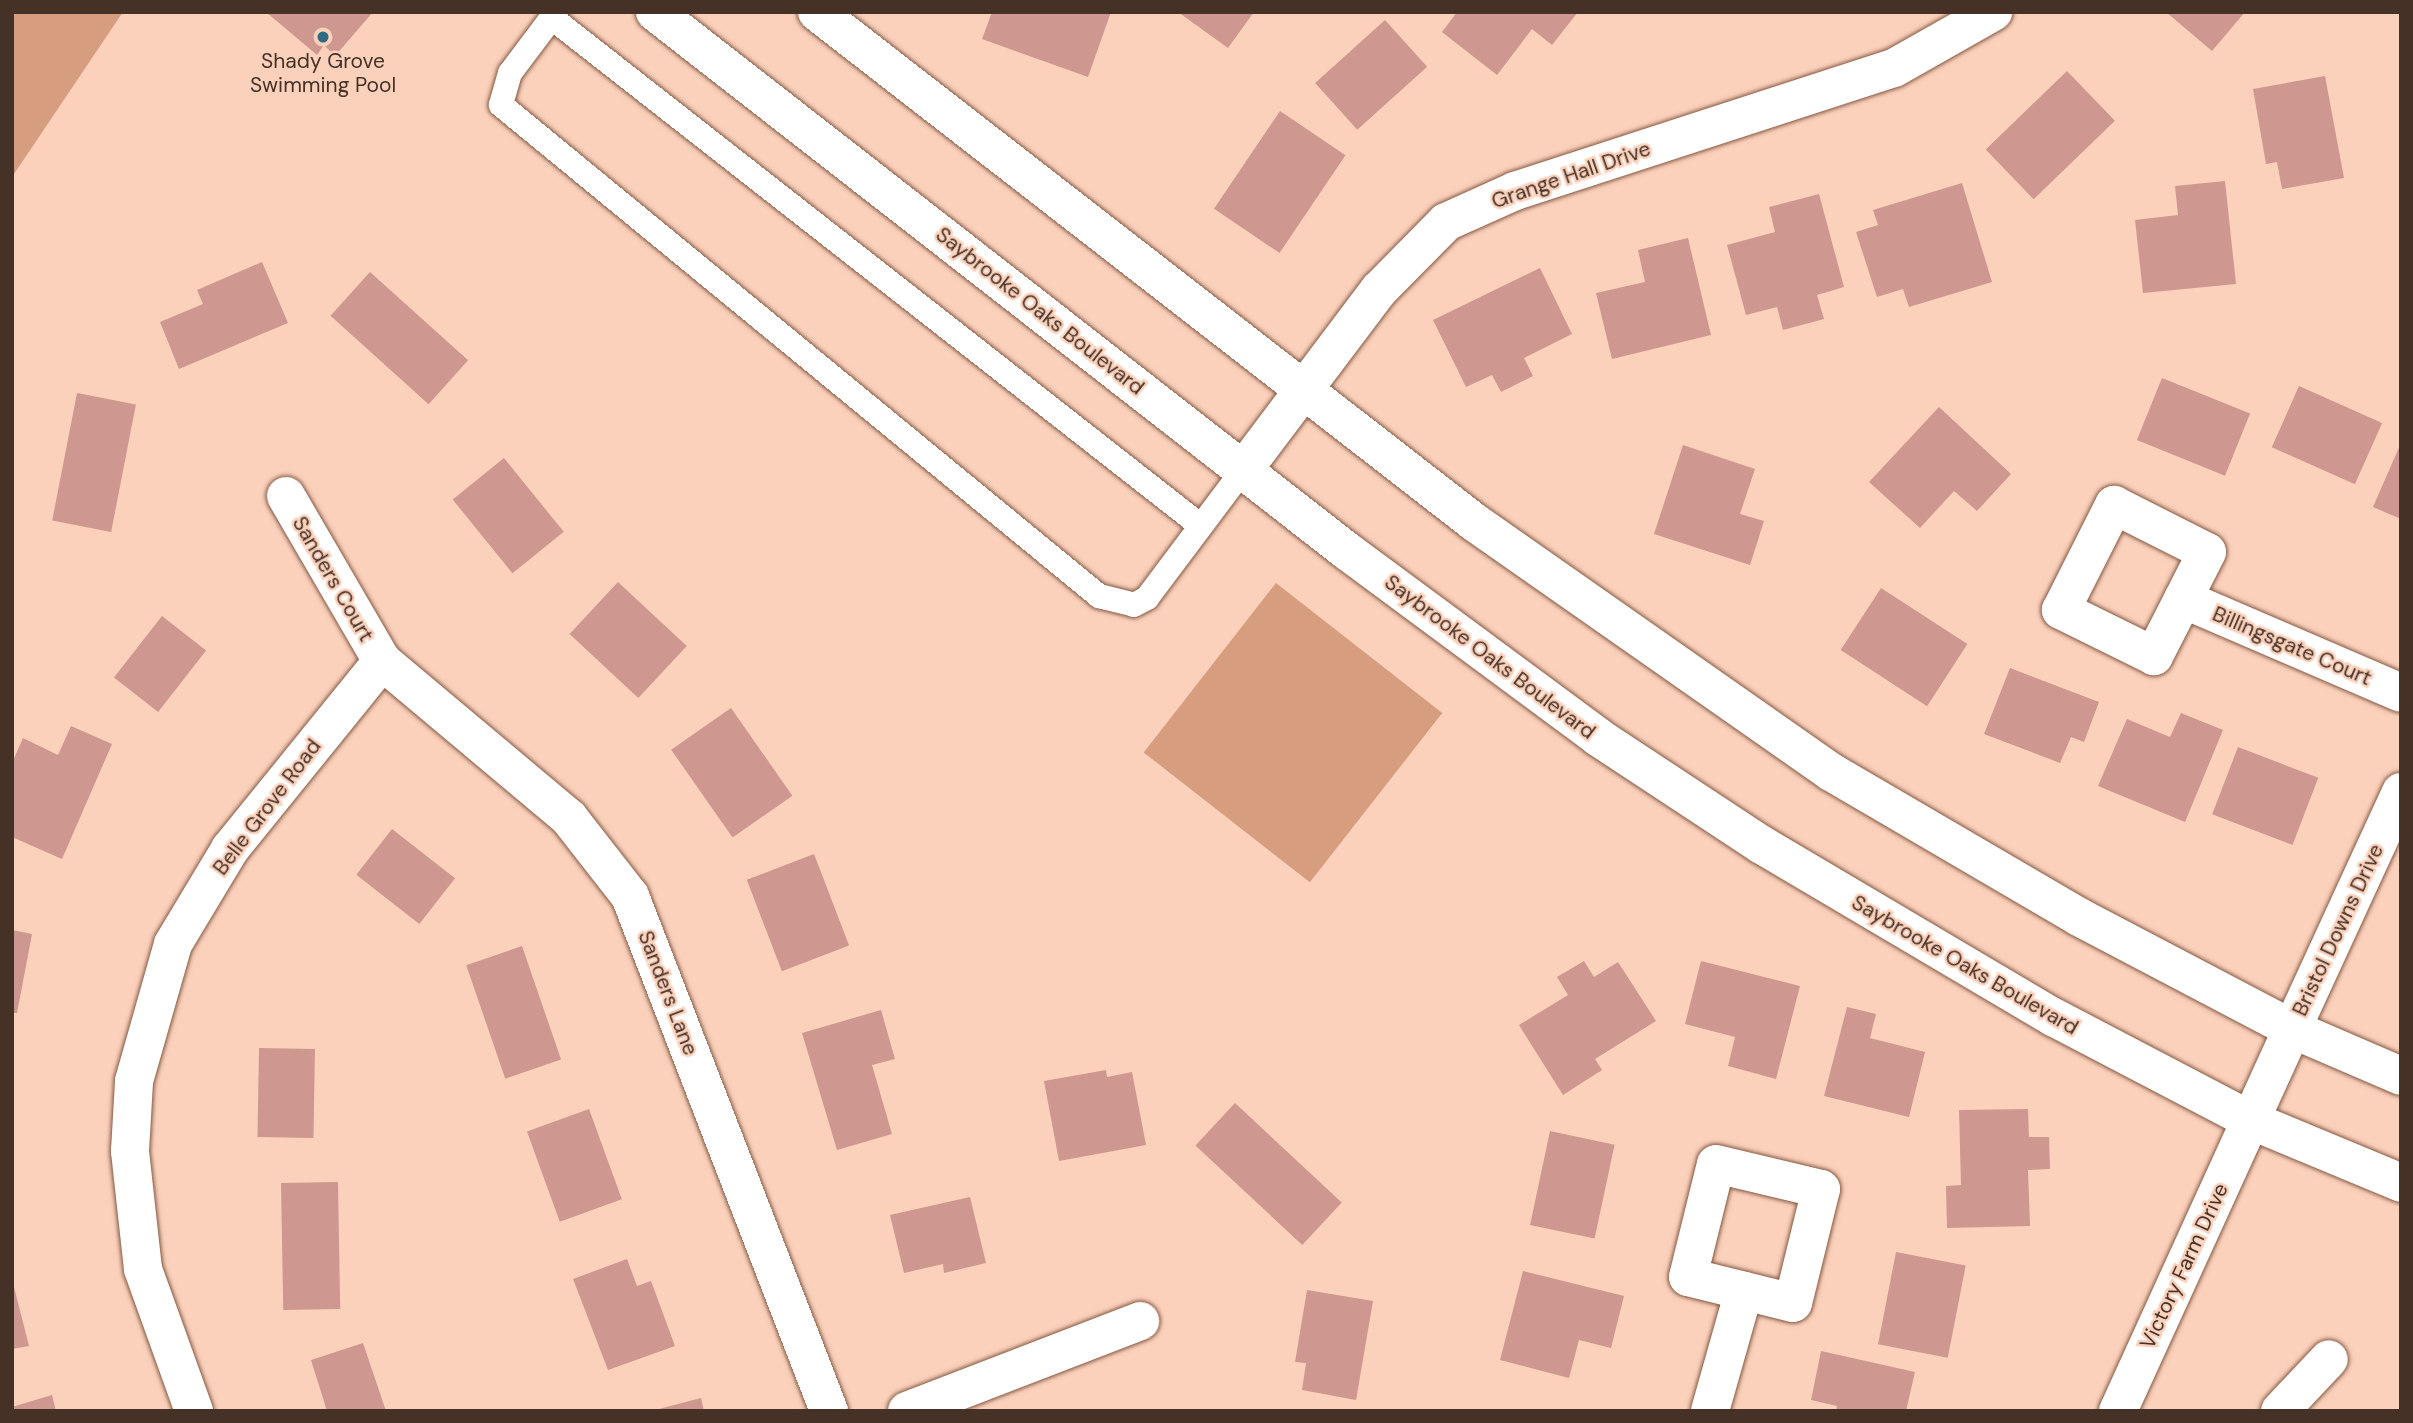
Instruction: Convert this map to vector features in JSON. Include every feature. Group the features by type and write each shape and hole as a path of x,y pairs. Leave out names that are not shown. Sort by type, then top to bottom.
{"street":[{"name":"Saybrooke Oaks Boulevard","path":"655,12 1244,469 1598,737 1762,845 2055,1018 2250,1120 2401,1183"},
{"path":"817,12 1474,522 1831,772 2001,873 2292,1029 2401,1076"},
{"name":"Grange Hall Drive","path":"1244,469 1380,290 1446,222 1515,191 1894,68 1993,12"},
{"name":"Sanders Court","path":"286,496 382,661"},
{"name":"Billingsgate Court","path":"2183,599 2401,693"},
{"name":"Belle Grove Road","path":"194,1411 143,1269 130,1151 134,1081 173,944 187,920 230,849 382,661"},
{"name":"Sanders Lane","path":"382,661 569,818 630,896 829,1411"},
{"name":"Bristol Downs Drive","path":"2250,1120 2401,792"},
{"name":"Victory Farm Drive","path":"2118,1411 2250,1120"},
{"path":"1710,1411 1744,1291"},
{"path":"907,1411 1140,1321"},
{"path":"2280,1411 2329,1359"}],"lane":[{"path":"1201,526 554,15 510,72 501,105 1099,596 1134,605 1147,598 1244,469"}],"shaded area":[{"path":"12,12 123,12 12,177"},
{"path":"1276,583 1442,713 1310,882 1144,752"}],"building":[{"name":"Shady Grove Swimming Pool","path":"266,12 373,12 335,56 324,45 317,55"},
{"path":"992,12 1111,12 1088,77 982,39"},
{"path":"1178,12 1254,12 1228,48"},
{"path":"1457,12 1578,12 1552,45 1532,29 1497,75 1442,32"},
{"path":"2166,12 2245,12 2212,51"},
{"path":"1385,20 1427,67 1357,130 1315,83"},
{"path":"2067,71 2115,121 2034,199 1986,149"},
{"path":"2325,76 2344,178 2282,189 2277,162 2266,164 2253,89"},
{"path":"1280,111 1345,155 1280,253 1214,209"},
{"path":"2225,181 2236,284 2143,293 2135,220 2178,215 2175,186"},
{"path":"1962,183 1992,282 1909,307 1903,289 1877,297 1856,232 1878,225 1873,210"},
{"path":"1819,194 1844,287 1817,295 1824,319 1783,330 1777,307 1746,315 1727,245 1775,232 1769,207"},
{"path":"1688,238 1711,335 1612,359 1596,293 1645,282 1638,250"},
{"path":"262,262 288,323 179,369 160,322 203,304 197,290"},
{"path":"1540,268 1572,334 1524,358 1533,376 1501,392 1492,375 1466,387 1433,320"},
{"path":"370,272 468,360 429,404 331,316"},
{"path":"2162,378 2250,414 2225,476 2137,440"},
{"path":"2299,386 2382,423 2355,484 2272,447"},
{"path":"77,393 136,404 111,532 52,521"},
{"path":"1939,407 2011,474 1977,511 1954,491 1920,528 1869,482"},
{"path":"2401,443 2401,519 2373,507"},
{"path":"1683,445 1755,469 1740,514 1764,521 1750,565 1654,534"},
{"path":"504,458 564,532 512,573 453,500"},
{"path":"618,582 687,646 638,698 570,634"},
{"path":"1881,588 1967,644 1927,706 1841,650"},
{"path":"162,616 206,650 158,712 114,677"},
{"path":"2010,668 2099,702 2084,742 2071,737 2060,763 1984,734"},
{"path":"731,708 792,796 733,838 671,750"},
{"path":"2181,713 2223,730 2185,822 2098,786 2127,719 2170,737"},
{"path":"71,726 112,744 62,859 12,837 12,763 23,738 58,755"},
{"path":"2238,747 2318,778 2292,845 2212,814"},
{"path":"392,829 455,878 419,924 356,875"},
{"path":"814,854 849,945 782,971 747,880"},
{"path":"12,930 32,934 17,1013 12,1013"},
{"path":"522,946 561,1059 505,1079 466,965"},
{"path":"1584,961 1594,977 1618,962 1656,1021 1595,1059 1602,1070 1563,1095 1519,1025 1568,995 1557,977"},
{"path":"1701,961 1800,986 1776,1079 1728,1066 1735,1037 1685,1024"},
{"path":"1847,1007 1876,1014 1870,1038 1925,1052 1909,1117 1824,1096"},
{"path":"881,1010 895,1059 872,1065 892,1134 837,1150 802,1033"},
{"path":"259,1048 315,1049 313,1138 257,1137"},
{"path":"1106,1070 1107,1077 1132,1072 1146,1145 1059,1161 1044,1081"},
{"path":"1235,1103 1342,1203 1302,1245 1195,1145"},
{"path":"589,1109 622,1199 560,1222 527,1132"},
{"path":"2028,1109 2029,1137 2049,1137 2050,1169 2028,1170 2030,1226 1947,1228 1946,1186 1961,1185 1959,1110"},
{"path":"1550,1131 1615,1145 1595,1239 1530,1225"},
{"path":"338,1182 340,1309 283,1310 281,1183"},
{"path":"970,1197 986,1263 944,1273 943,1264 904,1273 890,1215"},
{"path":"1896,1252 1966,1266 1948,1358 1878,1344"},
{"path":"627,1259 637,1286 651,1281 675,1346 608,1370 573,1279"},
{"path":"1523,1271 1624,1296 1611,1348 1579,1340 1569,1378 1500,1360"},
{"path":"12,1279 29,1346 12,1349"},
{"path":"1307,1290 1373,1301 1356,1400 1302,1390 1306,1363 1295,1362"},
{"path":"363,1343 386,1411 327,1411 311,1360"},
{"path":"1821,1351 1915,1372 1906,1411 1836,1411 1837,1406 1811,1400"},
{"path":"52,1395 56,1411 12,1411 12,1407"},
{"path":"701,1398 704,1411 655,1411 655,1410"}],"place":[{"name":"Shady Grove Swimming Pool","path":"323,37"}]}
